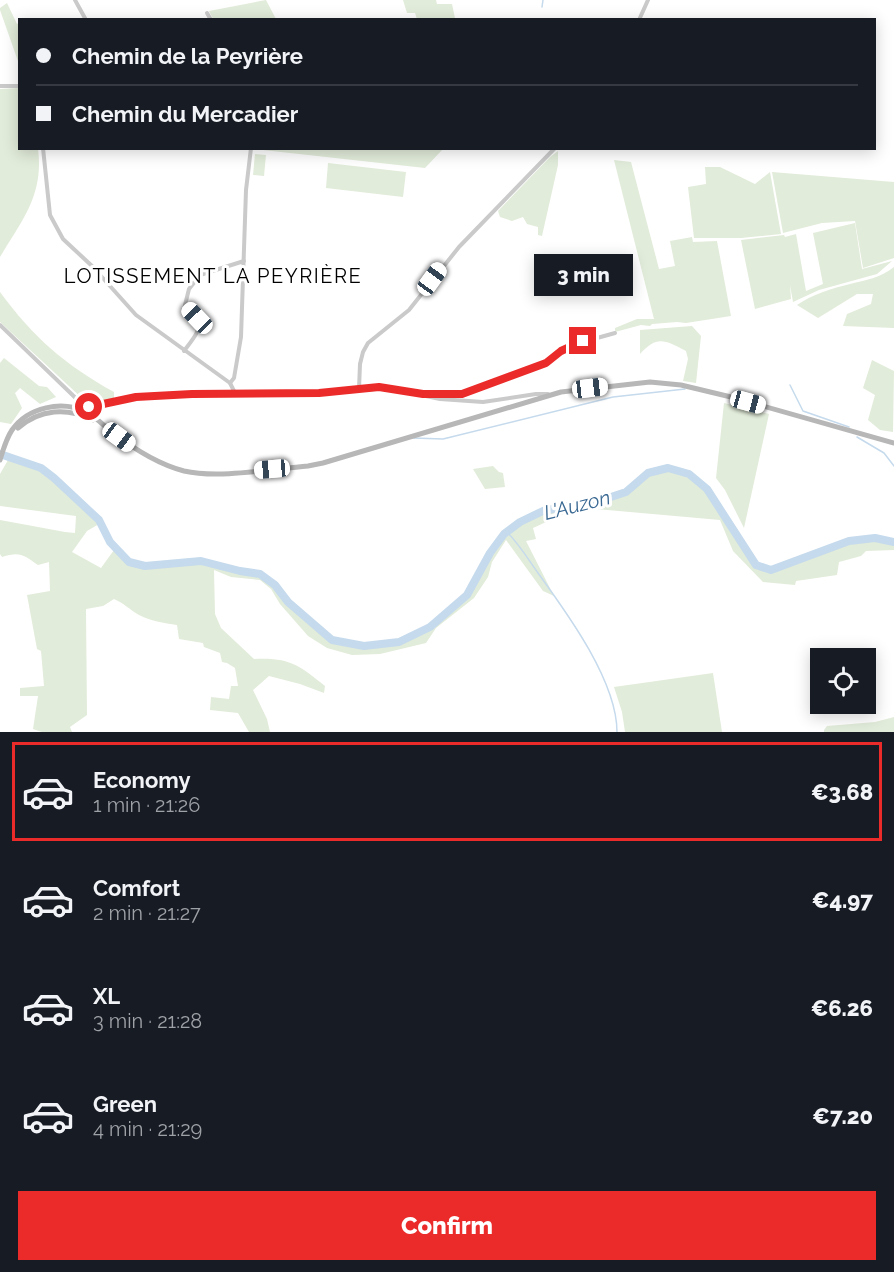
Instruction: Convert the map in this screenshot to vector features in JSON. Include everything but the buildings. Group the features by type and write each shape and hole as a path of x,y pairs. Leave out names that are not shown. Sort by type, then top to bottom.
{"main road":[{"path":"0,460 7,441 20,422 39,410 60,406 86,412 142,453 173,468 202,474 323,463 552,394 639,383 671,384 731,397 894,443"},
{"path":"7,441 22,425 47,412 86,412"}],"street":[{"path":"75,0 85,18"},
{"path":"640,18 648,0"},
{"path":"207,13 210,18"},
{"path":"0,86 18,86"},
{"path":"42,150 51,215 63,239 92,266 136,315 231,383 235,393"},
{"path":"231,383 234,378 241,337 246,190 251,150"},
{"path":"359,389 360,364 368,343 409,310 459,247 553,150"},
{"path":"184,351 199,325 199,321 185,305 191,284 200,274 244,261"},
{"path":"0,325 86,412 136,397 235,393 319,393 388,388 440,399 468,402 498,401 536,394 552,394"},
{"path":"423,394 453,394 471,391 546,363 572,345 615,333"}],"green space":[{"path":"266,0 275,18 212,18 209,11"},
{"path":"403,0 436,0 437,4 452,4 455,18 417,18 415,13 407,13"},
{"path":"7,3 18,24 18,61 0,10"},
{"path":"18,88 18,150 38,150 39,165 38,180 29,206 0,257 0,89"},
{"path":"262,150 442,150 425,168"},
{"path":"558,151 558,165 542,236 538,235 538,227 527,224 523,217 512,221 500,217 498,211"},
{"path":"255,154 266,155 264,176 253,175"},
{"path":"614,160 631,162 659,269 675,266 670,241 692,237 693,242 717,241 731,316 686,323 641,325 615,332 615,328 637,319 654,319"},
{"path":"328,163 406,172 403,197 326,188"},
{"path":"705,167 720,167 755,184 770,172 781,234 741,238 694,238 688,187 706,184"},
{"path":"772,172 894,182 894,258 863,268 855,221 822,223 783,233"},
{"path":"855,223 862,269 892,261 877,274 819,290 793,302 790,285 791,299 755,309 741,240 796,234 806,291 823,284 813,233"},
{"path":"894,267 894,328 843,326 847,314 871,304 873,294 857,294 818,318 797,305 822,292 867,280"},
{"path":"0,292 25,323 51,349 96,382 114,392 114,400 95,404 84,400 0,322"},
{"path":"692,326 701,336 696,383 683,381 688,359 686,351 679,347 661,341 651,344 640,354 640,330"},
{"path":"4,358 39,386 47,387 56,397 40,404 20,388 15,393 22,408 11,424 0,422 0,363"},
{"path":"872,360 894,371 893,432 880,430 868,420 875,395 863,388"},
{"path":"724,403 769,414 744,528 725,490 716,478"},
{"path":"8,460 39,471 98,521 99,524 87,531 72,552 101,568 114,550 128,564 144,568 201,562 259,576 274,586 288,604 331,641 364,648 400,643 431,628 468,596 492,554 506,535 522,523 544,513 626,494 648,475 668,470 688,476 706,490 721,509 743,549 756,565 771,572 850,542 875,539 894,543 894,550 866,551 861,556 839,562 837,575 796,581 795,585 763,582 733,551 720,520 578,509 533,528 536,539 526,541 554,596 543,591 506,540 492,562 488,577 474,598 436,628 426,643 380,654 352,655 327,648 308,636 280,604 271,589 260,580 231,577 214,570 215,614 221,628 254,659 276,659 293,664 325,686 324,693 269,676 253,690 267,719 270,732 249,732 238,713 210,710 211,697 229,699 231,686 238,686 235,668 222,662 220,653 204,647 203,643 179,639 177,625 143,617 114,599 103,606 86,609 87,715 70,727 72,732 42,732 33,729 38,696 20,696 20,688 44,686 41,651 37,649 27,595 50,591 49,562 38,565 18,554 2,557 0,554 0,520 75,533 76,516 0,506 0,474"},
{"path":"493,466 503,473 505,487 485,489 473,469"},
{"path":"713,673 722,732 625,732 622,712 614,687"},
{"path":"894,717 894,732 824,732 827,726 875,722"}],"waterway":[{"path":"542,7 543,0"},
{"path":"790,385 803,411 849,427"},
{"path":"413,438 443,439 613,397 685,389"},
{"path":"857,437 884,453 894,466"},
{"name":"L'Auzon","path":"0,454 41,468 54,478 99,520 110,542 129,562 145,566 201,561 260,574 275,585 288,602 332,640 364,646 399,642 430,627 467,595 490,553 504,534 520,522 543,511 608,498 626,492 648,473 668,468 689,474 707,489 756,565 771,570 849,541 875,538 894,542"},
{"path":"507,532 563,608 588,648 609,691 615,712 617,732"}],"district":[{"name":"LOTISSEMENT LA PEYRIÈRE","path":"213,276"}],"route":[{"path":"89,407 136,397 252,392 319,393 379,387 423,394 462,394 546,363 561,351 583,341"}]}
